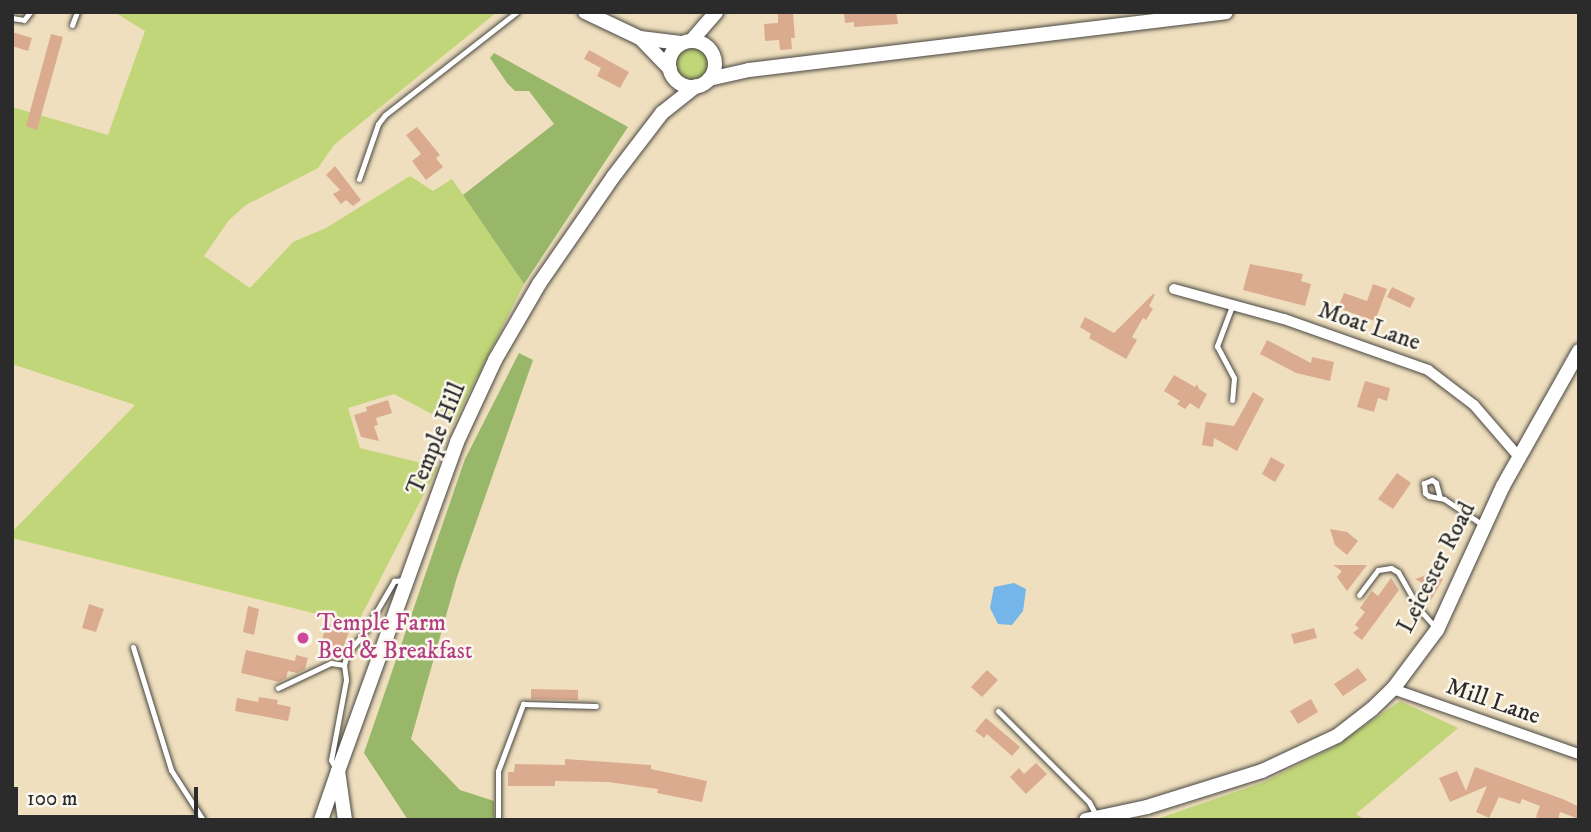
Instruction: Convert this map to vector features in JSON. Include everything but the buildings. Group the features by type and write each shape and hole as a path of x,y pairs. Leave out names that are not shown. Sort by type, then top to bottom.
{"main road":[{"path":"585,12 640,38 687,42 749,70"},
{"path":"640,38 683,85 702,83 749,70 1225,12"},
{"path":"672,74 670,57 716,13"},
{"path":"702,83 715,68 711,51 716,13"},
{"name":"Temple Hill","path":"662,113 672,74"},
{"name":"Temple Hill","path":"345,820 338,771 457,442 495,360 539,284 662,113 702,83"},
{"name":"Leicester Road","path":"1092,818 1147,807 1294,758 1337,736 1393,689 1437,629 1519,457 1579,351"},
{"path":"321,820 338,771"}],"street":[{"name":"Moat Lane","path":"1174,289 1284,319 1440,376 1474,405 1519,457"},
{"name":"Mill Lane","path":"1393,689 1579,754"}],"lane":[{"path":"12,18 21,21 30,12"},
{"path":"72,25 76,12"},
{"path":"359,179 378,124 384,115 517,12"},
{"path":"1232,306 1217,346 1234,378 1232,400"},
{"path":"1440,498 1485,527"},
{"path":"1359,595 1378,570 1391,568 1402,577 1419,609 1437,629"},
{"path":"338,771 332,767 331,760 346,680 344,665 347,653 362,636 394,582 401,578 407,581"},
{"path":"132,647 171,770 203,820"},
{"path":"278,688 331,663 344,665"},
{"path":"498,820 498,771 523,704 596,706"},
{"path":"998,712 1089,802 1092,818"}],"green space":[{"path":"114,12 497,12 334,145 318,168 246,205 229,220 204,256 250,288 293,242 326,228 410,176 433,191 452,179 524,284 453,425 394,394 348,408 360,448 438,467 357,624 12,538 12,532 135,405 12,364 12,107 108,135 145,31"},
{"path":"692,46 705,51 710,64 705,77 692,82 679,77 674,64 679,51"},
{"path":"494,53 628,127 524,284 463,195 554,124 529,91 515,91 507,83 490,58"},
{"path":"519,353 533,360 457,577 411,739 460,790 494,801 494,818 408,820 364,753 465,459"},
{"path":"1400,701 1458,728 1356,814 1366,820 1157,819 1264,782 1334,747"}],"water":[{"path":"1014,583 1026,589 1023,611 1012,625 998,624 990,608 994,587"}],"place":[{"name":"Temple Farm Bed & Breakfast","path":"303,638"}]}
